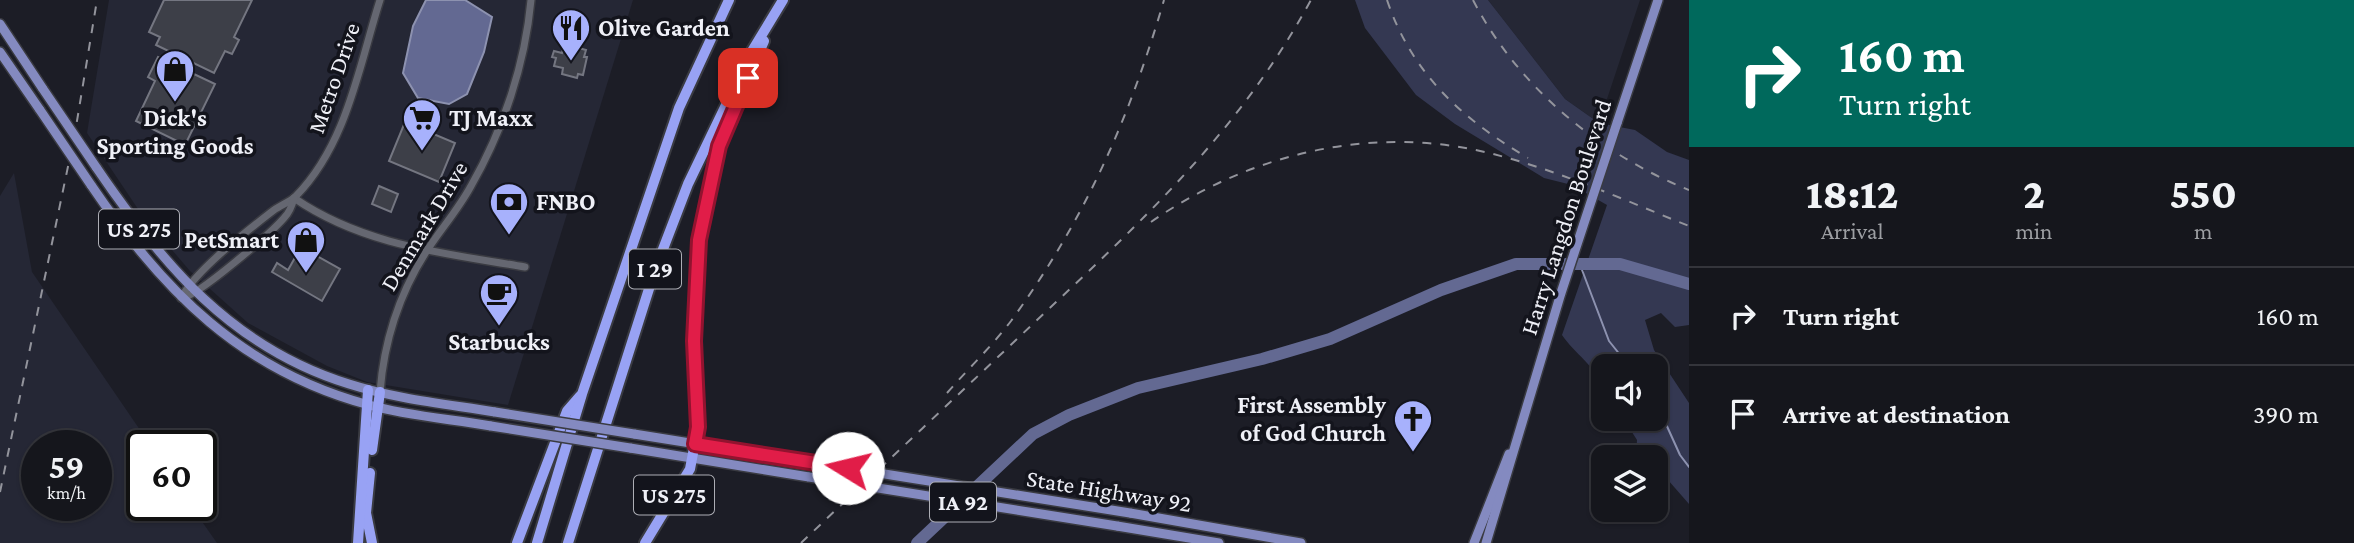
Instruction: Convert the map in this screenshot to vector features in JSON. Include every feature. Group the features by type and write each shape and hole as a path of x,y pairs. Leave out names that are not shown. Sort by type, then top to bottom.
{"highway":[{"path":"716,27 723,0"},
{"name":"I 29","path":"537,543 582,394 679,108 729,0"},
{"path":"695,444 698,427 694,341 695,289 706,200 719,146 780,5"},
{"name":"I 29","path":"568,543 655,270 684,196 719,117 780,5"},
{"path":"358,543 374,391"},
{"path":"517,543 567,411 582,394"},
{"path":"372,406 366,513 372,543"},
{"name":"US 275","path":"645,543 690,469 695,444"}],"main road":[{"name":"Harry Langdon Boulevard","path":"1474,543 1502,467 1513,446 1658,0"},
{"name":"US 275","path":"0,24 147,240 192,289 251,336 298,363 322,375 374,391"},
{"name":"US 275","path":"0,52 138,251 181,298 223,335 263,361 310,385 372,406"},
{"name":"State Highway 92","path":"374,391 1301,543"},
{"name":"State Highway 92","path":"372,406 1219,543"},
{"name":"Harry Langdon Boulevard","path":"1486,543 1512,458 1513,446"}],"street":[{"name":"Metro Drive","path":"181,298 285,218 294,198 314,174 333,144 380,0"},
{"name":"Denmark Drive","path":"374,391 395,313 427,250 469,189 498,131 520,65 531,0"},
{"name":"Metro Drive","path":"192,289 271,213 294,198"},
{"path":"294,198 319,215 351,230 400,246 525,268"}],"shaded area":[{"path":"109,0 633,0 508,405 367,382 327,366 248,323 190,271 142,215 87,133"},
{"path":"426,0 465,0 492,17 484,52 467,94 449,104 418,98 403,73 413,26"},
{"path":"1355,0 1488,0 1565,99 1599,123 1635,130 1667,152 1689,160 1689,325 1675,327 1661,313 1645,320 1657,354 1591,354 1591,368 1562,335 1607,205 1572,185 1544,178 1455,124 1416,95 1365,28"},
{"path":"1488,0 1640,0 1599,123 1565,99"},
{"path":"14,173 32,272 140,430 126,430 126,521 202,521 217,543 0,543 0,196"},
{"path":"1668,371 1689,403 1689,504 1668,480 1668,445 1637,445 1631,431 1668,431"}],"building":[{"path":"164,0 252,0 234,37 239,40 232,54 225,51 214,73 156,45 160,37 149,32"},
{"name":"Olive Garden","path":"564,44 586,50 583,75 578,74 577,78 562,74 563,68 554,66 554,51 562,53"},
{"name":"Dick's Sporting Goods","path":"158,57 215,84 185,145 136,121 155,81 148,77"},
{"name":"TJ Maxx","path":"405,122 455,143 439,182 389,161"},
{"path":"379,186 398,194 391,212 372,204"},
{"name":"PetSmart","path":"301,247 340,269 322,301 272,272 277,263 288,270"}],"waterway":[{"path":"1579,262 1609,341 1619,354"},
{"path":"917,543 1033,434 1069,415 1138,388 1262,359 1330,339 1441,290 1516,264 1620,264 1689,284"},
{"path":"1668,428 1680,455 1689,467"}],"railway":[{"path":"0,492 75,133 97,0"},
{"path":"947,393 1011,321 1083,206 1120,127 1164,0"},
{"path":"801,543 1114,247 1187,172 1252,92 1283,48 1311,0"},
{"path":"1387,0 1410,50 1442,92 1482,127 1528,158"},
{"path":"1473,0 1513,61 1537,89 1564,114 1624,157 1689,190"},
{"path":"1151,222 1189,198 1229,178 1270,163 1312,151 1356,144 1400,142 1445,145 1515,160 1590,186 1689,226"}],"place":[{"name":"Olive Garden","path":"571,62"},
{"name":"Dick's Sporting Goods","path":"175,103"},
{"name":"TJ Maxx","path":"422,152"},
{"name":"FNBO","path":"509,236"},
{"name":"PetSmart","path":"306,274"},
{"name":"Starbucks","path":"499,327"},
{"name":"First Assembly of God Church","path":"1413,453"}],"route":[{"path":"748,78 719,146 699,240 695,289 694,341 698,427 695,444 848,468"}]}
